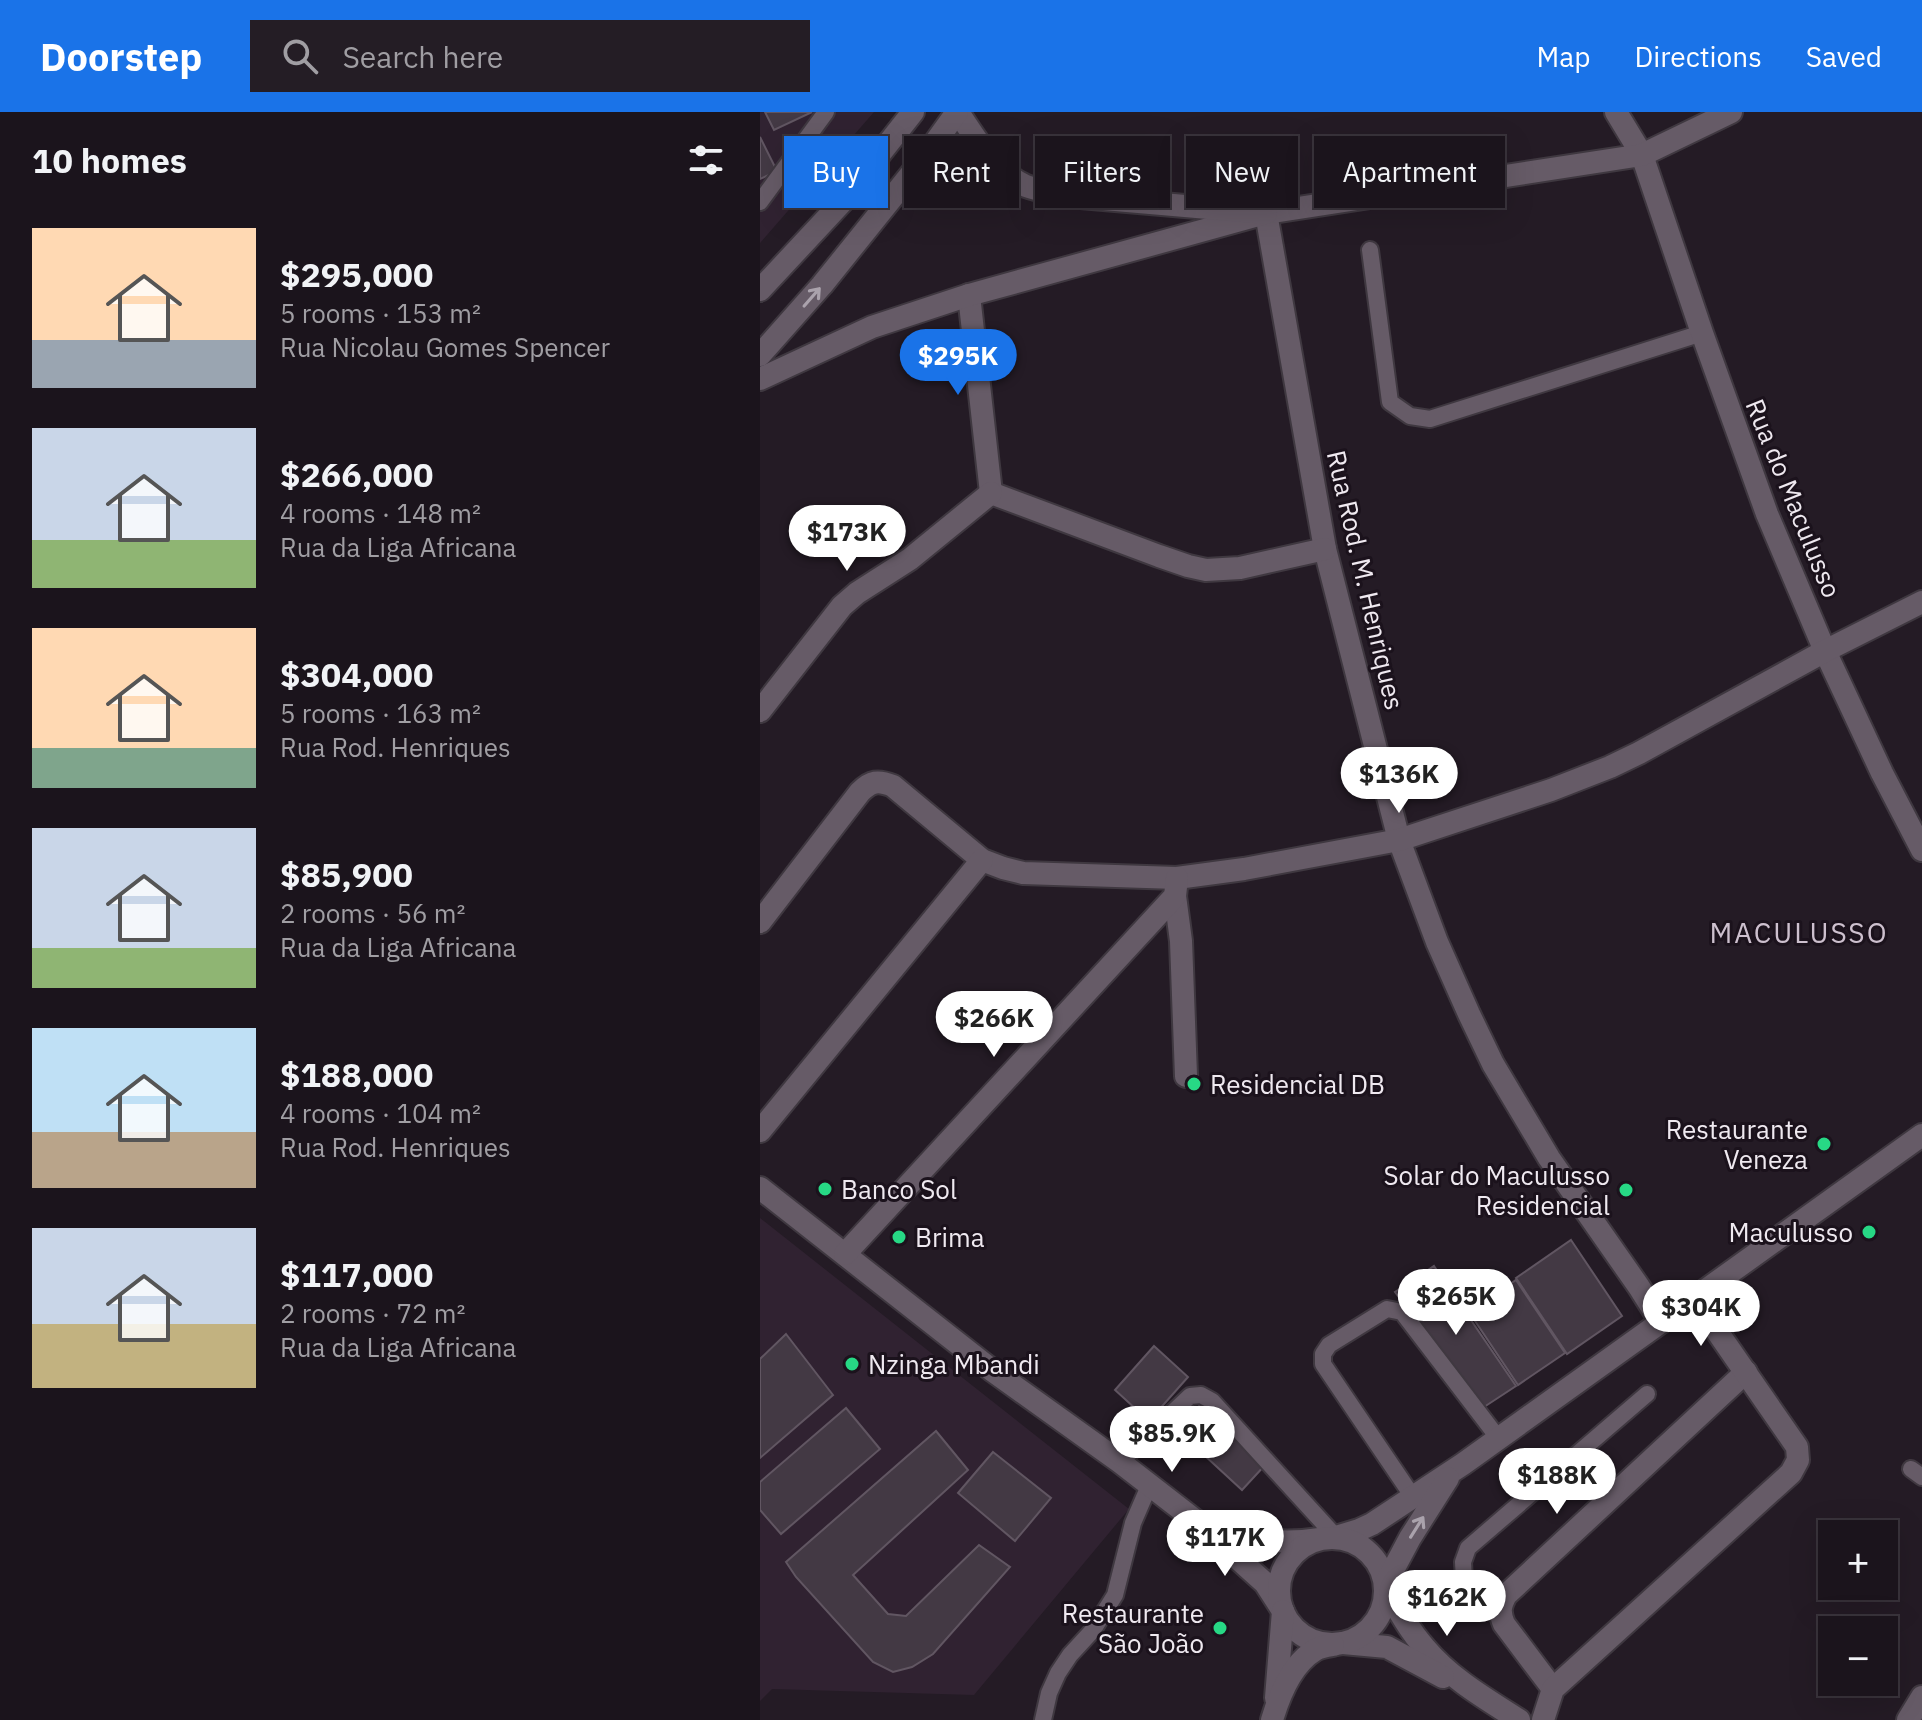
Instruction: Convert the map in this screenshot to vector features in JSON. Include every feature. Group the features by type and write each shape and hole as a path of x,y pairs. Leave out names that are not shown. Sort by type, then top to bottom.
{"street":[{"path":"760,290 842,202 913,112"},
{"path":"760,355 822,285 957,112 988,154 1023,185 1069,196 1266,213"},
{"name":"Rua do Maculusso","path":"1616,112 1642,155 1767,514 1825,651 1922,850"},
{"path":"760,379 872,327 969,295 1266,213 1642,155 1731,112"},
{"name":"Rua Rod. M. Henriques","path":"1266,213 1325,549 1399,840 1437,942 1493,1064 1549,1158 1661,1322"},
{"path":"969,295 991,493"},
{"path":"991,493 1159,556 1206,570 1240,568 1325,549"},
{"path":"760,711 842,606 910,559 991,493"},
{"path":"760,922 870,782 881,781 893,786 982,860 1003,868 1023,873 1176,887 1244,869 1399,840 1551,790 1639,753 1825,651 1922,602"},
{"path":"760,1131 982,860"},
{"path":"1176,887 1186,1076"},
{"path":"845,1254 1176,887"},
{"path":"1196,1521 1229,1534 1262,1541 1295,1543 1327,1538 1372,1524 1499,1439 1922,1135"},
{"path":"760,1188 993,1371 1196,1521 1265,1583 1290,1624 1301,1634 1328,1644 1387,1647 1519,1720"},
{"path":"1543,1720 1553,1689 1791,1473 1798,1460 1797,1447 1694,1298"},
{"path":"1553,1689 1504,1624 1500,1614 1506,1595 1746,1372"},
{"path":"1274,1714 1295,1669 1308,1656 1317,1648 1343,1643 1370,1628 1379,1615 1385,1585 1410,1538 1453,1471"},
{"path":"1274,1714 1283,1611 1279,1593 1281,1576 1289,1560 1302,1547 1327,1538 1350,1541 1373,1558 1396,1606 1424,1648 1445,1669 1493,1704"},
{"path":"1908,1720 1922,1697"}],"lane":[{"path":"760,202 826,112"},
{"path":"1370,250 1390,402 1410,416 1430,419 1702,333"},
{"path":"1413,1497 1323,1364 1323,1354 1329,1345 1387,1309 1402,1312 1499,1439"},
{"path":"1500,1614 1464,1580 1463,1562 1468,1548 1647,1394"},
{"path":"1120,1462 1190,1396 1201,1395 1212,1401 1327,1538"},
{"path":"1043,1720 1049,1693 1058,1673 1093,1630 1115,1595 1133,1523 1149,1486"}],"shaded area":[{"path":"760,112 874,112 853,136 784,136 784,208 790,208 760,243"},
{"name":"Nzinga Mbandi","path":"760,1218 1129,1509 974,1695 772,1689 760,1701"}],"building":[{"path":"765,112 812,112 774,130"},
{"path":"760,137 777,171 760,179"},
{"path":"1571,1240 1622,1316 1567,1354 1516,1278"},
{"path":"1434,1266 1516,1386 1481,1409 1395,1292"},
{"path":"1516,1280 1565,1353 1518,1385 1469,1312"},
{"path":"786,1334 833,1395 760,1458 760,1359"},
{"path":"1154,1346 1188,1377 1149,1421 1115,1390"},
{"path":"1200,1405 1266,1464 1242,1490 1178,1431"},
{"path":"846,1408 880,1449 781,1534 760,1510 760,1482"},
{"path":"936,1431 968,1470 853,1575 888,1614 906,1616 979,1545 1010,1567 933,1654 912,1667 893,1672 873,1662 786,1562"},
{"path":"993,1452 1051,1498 1015,1541 958,1493"}],"place":[{"name":"Residencial DB","path":"1194,1084"},
{"name":"Restaurante Veneza","path":"1824,1144"},
{"name":"Banco Sol","path":"825,1189"},
{"name":"Solar do Maculusso Residencial","path":"1626,1190"},
{"name":"Maculusso","path":"1869,1232"},
{"name":"Brima","path":"899,1237"},
{"name":"Nzinga Mbandi","path":"852,1364"},
{"name":"Restaurante São João","path":"1220,1628"}],"district":[{"name":"MACULUSSO","path":"1799,932"}]}
